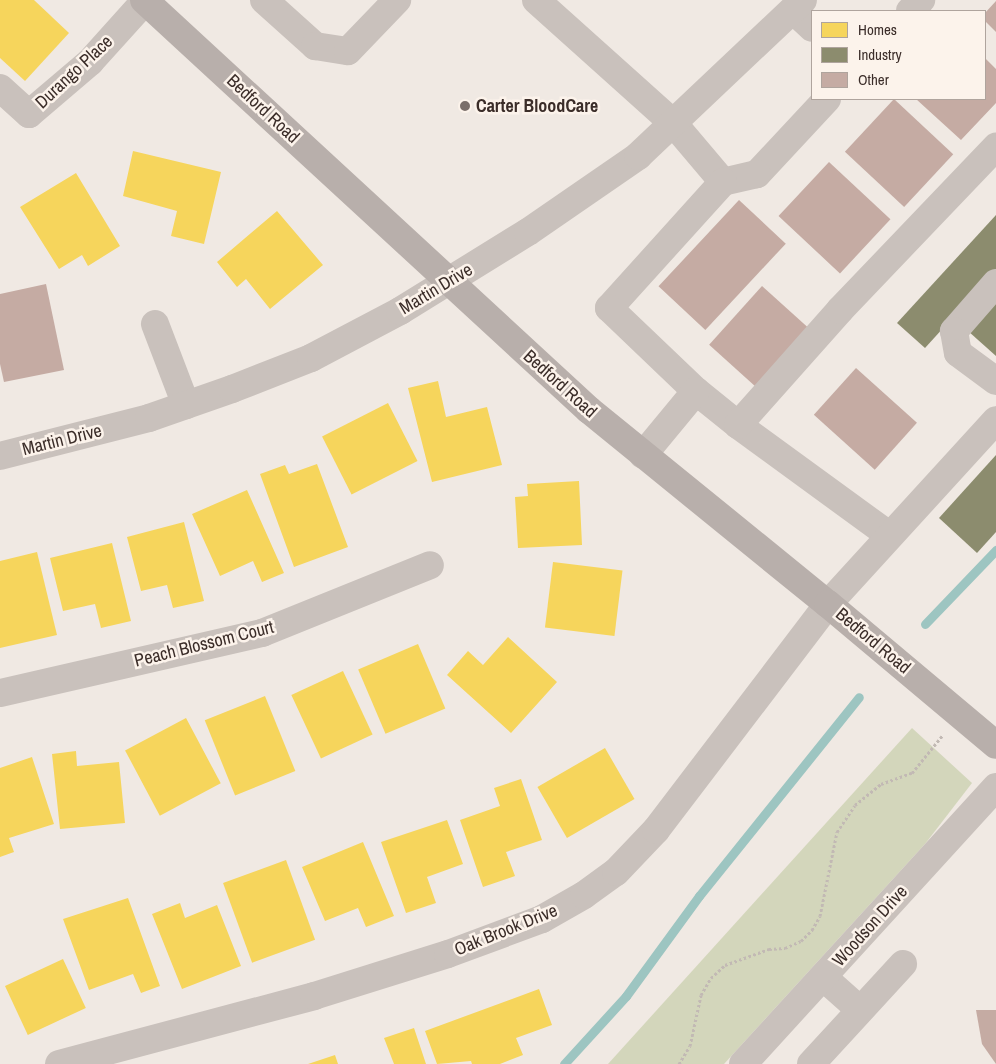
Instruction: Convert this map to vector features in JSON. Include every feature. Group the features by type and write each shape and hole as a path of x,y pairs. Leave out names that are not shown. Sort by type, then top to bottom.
{"main road":[{"name":"Bedford Road","path":"145,0 588,410 828,604 996,745"}],"street":[{"name":"Durango Place","path":"0,88 29,114 90,62 145,0"},
{"path":"264,0 315,46 348,51 397,0"},
{"path":"536,0 674,124 723,182"},
{"path":"911,10 921,0"},
{"name":"Martin Drive","path":"0,456 186,405 311,358 450,282 590,191 638,156 803,13"},
{"path":"826,100 757,174 723,182 609,308 696,392 738,425 889,535"},
{"path":"738,425 840,310 996,147"},
{"path":"996,283 954,331 958,353 996,382"},
{"path":"155,324 186,405"},
{"path":"644,455 696,392"},
{"name":"Oak Brook Drive","path":"59,1064 98,1059 314,996 448,954 542,919 584,895 616,872 656,830 828,604 996,420"},
{"name":"Peach Blossom Court","path":"0,693 262,633 430,565"},
{"name":"Woodson Drive","path":"744,1064 996,787"},
{"path":"811,1064 902,964"},
{"path":"823,977 859,1010"}],"path":[{"path":"679,1064 690,1046 702,995 711,978 725,965 769,949 785,948 800,941 812,930 820,916 837,832 854,805 881,784 912,773 960,714"}],"green space":[{"path":"912,728 972,783 925,844 724,1064 608,1064"}],"building: Homes":[{"path":"0,0 34,0 69,33 25,81 0,58"},
{"path":"133,151 221,172 204,244 171,236 177,211 123,196"},
{"path":"76,173 120,246 88,266 82,255 59,269 20,207"},
{"path":"277,211 323,265 270,309 246,279 237,287 217,262"},
{"path":"438,381 446,417 487,407 502,465 432,482 408,388"},
{"path":"388,403 418,461 352,495 322,437"},
{"path":"317,464 348,547 294,567 260,474 285,465 289,474"},
{"path":"579,481 582,545 518,548 515,497 528,496 527,484"},
{"path":"247,490 284,573 262,582 253,561 220,576 192,514"},
{"path":"184,522 204,601 173,608 167,585 141,591 127,537"},
{"path":"112,543 131,621 101,628 95,604 63,611 50,558"},
{"path":"37,552 57,635 0,648 0,561"},
{"path":"553,562 622,571 614,636 545,628"},
{"path":"508,637 557,682 511,733 447,675 468,651 483,665"},
{"path":"418,644 445,708 386,734 358,669"},
{"path":"343,671 373,734 321,759 291,695"},
{"path":"265,696 295,771 235,795 205,720"},
{"path":"186,718 221,783 160,816 125,750"},
{"path":"605,748 634,799 567,838 537,787"},
{"path":"76,751 77,766 119,762 125,823 60,829 52,754"},
{"path":"32,757 54,824 9,838 14,852 0,857 0,768"},
{"path":"521,779 542,840 506,852 515,876 483,887 460,820 500,806 494,788"},
{"path":"447,820 463,864 427,877 436,903 406,913 381,842"},
{"path":"363,842 394,916 366,927 358,908 325,921 302,867"},
{"path":"286,860 315,940 252,963 223,883"},
{"path":"128,898 160,986 141,993 133,974 89,990 63,919"},
{"path":"180,903 185,918 217,905 241,966 182,989 152,914"},
{"path":"63,959 86,1008 28,1035 5,986"},
{"path":"539,989 552,1025 516,1038 523,1055 500,1064 472,1064 471,1061 437,1064 425,1031"},
{"path":"414,1028 426,1064 394,1064 384,1038"},
{"path":"335,1055 338,1064 308,1064"}],"building: Industry":[{"path":"996,215 996,270 925,348 897,323"},
{"path":"996,300 996,356 968,331"},
{"path":"996,455 996,532 977,553 939,518"}],"building: Other":[{"path":"996,1 996,32 986,22 986,12"},
{"path":"986,59 996,69 996,103 961,140 917,100 986,100"},
{"path":"893,100 953,154 904,207 845,152"},
{"path":"829,162 890,219 840,273 779,216"},
{"path":"739,200 786,244 705,330 659,286"},
{"path":"46,284 64,370 4,382 0,364 0,294"},
{"path":"762,286 813,332 760,391 709,345"},
{"path":"856,368 917,423 875,470 814,415"},
{"path":"976,1010 996,1010 996,1064 982,1044"}],"waterway":[{"path":"925,624 996,550"},
{"path":"564,1064 626,996 699,896 859,697"}],"place":[{"name":"Carter BloodCare","path":"465,106"}]}
